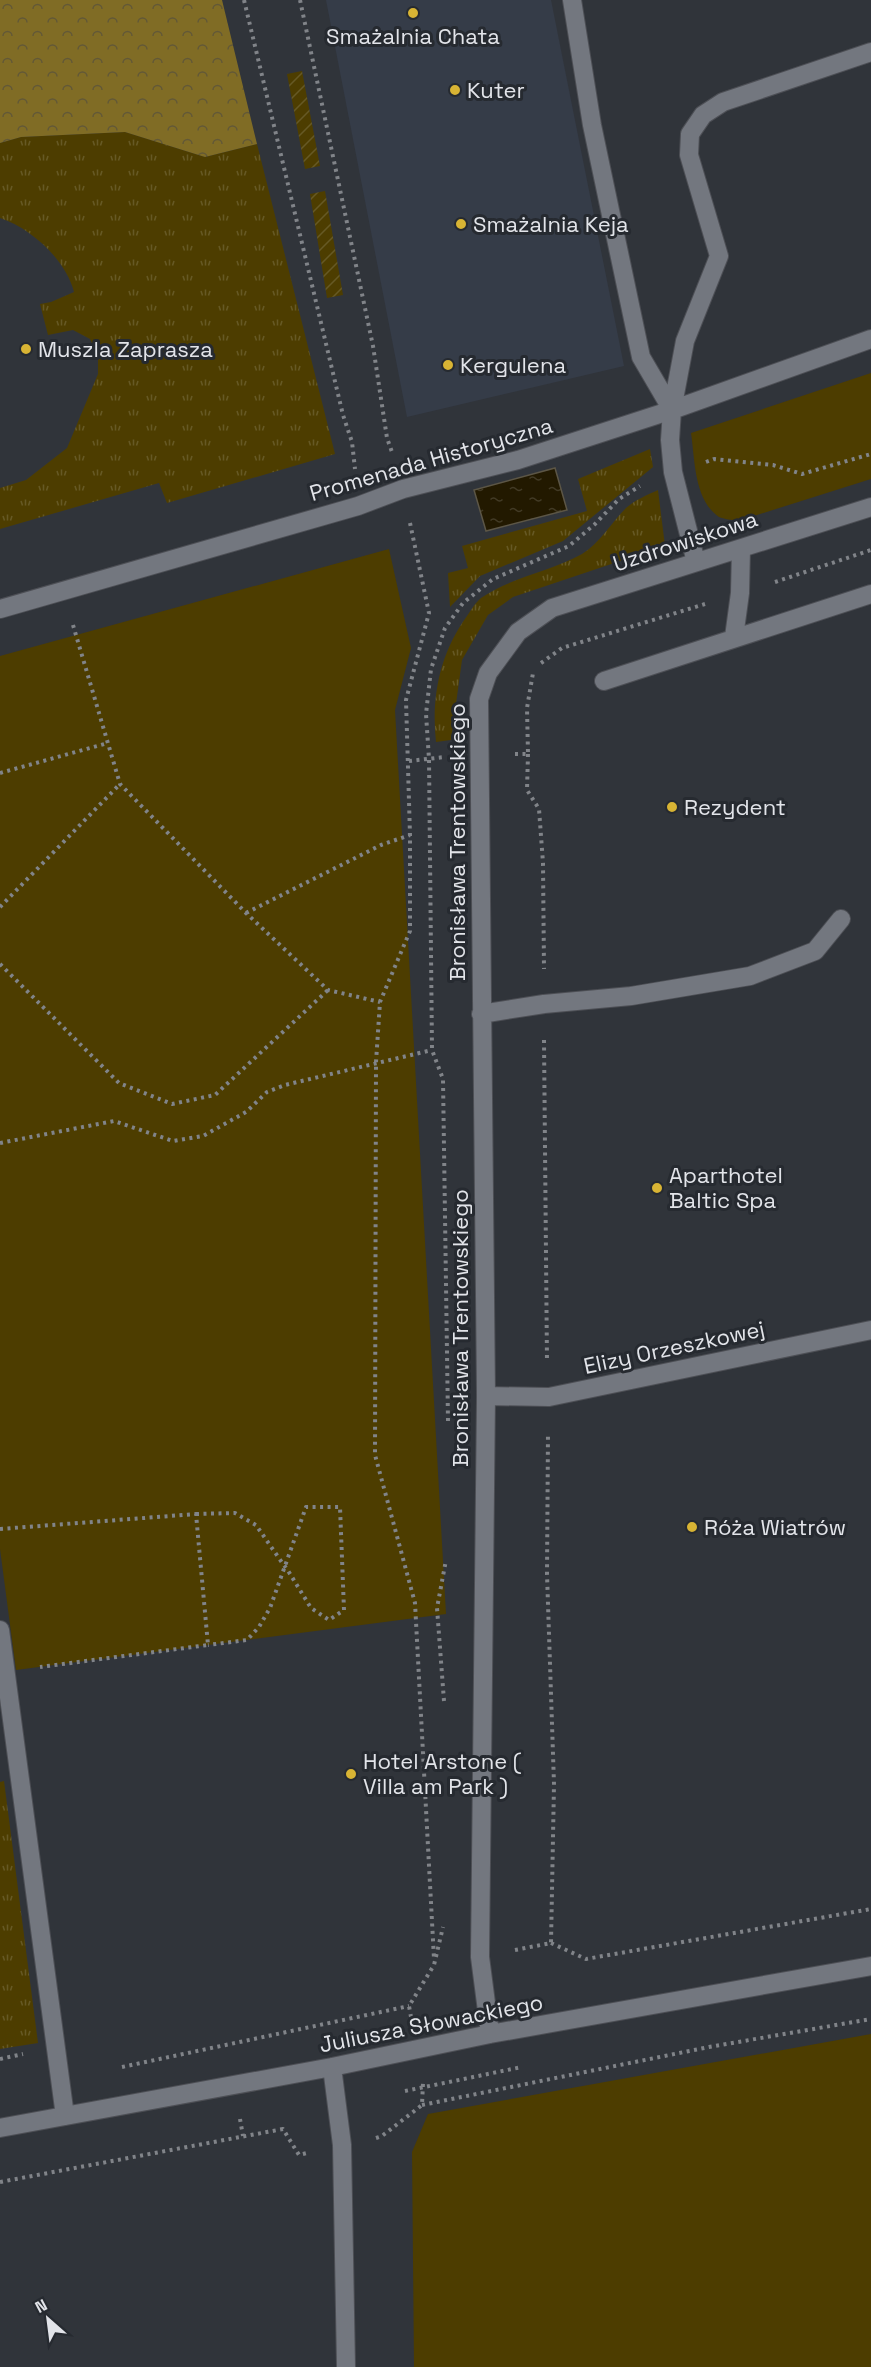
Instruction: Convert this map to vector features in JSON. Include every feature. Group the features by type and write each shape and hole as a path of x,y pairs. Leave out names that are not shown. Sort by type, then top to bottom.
{"street":[{"path":"573,0 592,126 641,357 672,410"},
{"path":"696,562 673,472 670,440 672,410 685,341 719,256 689,155 690,134 703,115 723,102 871,52"},
{"name":"Promenada Historyczna","path":"0,609 358,506 403,489 518,460 672,410 871,339"},
{"name":"Uzdrowiskowa","path":"518,632 552,608 871,507"},
{"path":"734,637 740,593 741,549"},
{"path":"604,681 871,594"},
{"name":"Bronisława Trentowskiego","path":"490,2034 480,1957 486,1396 478,699 488,673 518,632"},
{"path":"481,1014 544,1004 631,996 750,976 815,951 841,919"},
{"name":"Elizy Orzeszkowej","path":"486,1396 549,1397 871,1330"},
{"path":"0,1630 5,1671 9,1769 65,2116"},
{"name":"Juliusza Słowackiego","path":"0,2128 332,2067 490,2034 871,1966"},
{"path":"332,2067 342,2145 346,2367"}],"path":[{"path":"244,0 352,442 358,506"},
{"path":"300,0 373,346 387,438 403,489 429,613 406,700 410,931 380,1002 376,1062 375,1455 415,1603 434,1965 445,1920"},
{"path":"448,1426 443,1079 432,1050 429,759 426,714 431,669 445,628 463,603 493,579 569,546 596,524 619,499 648,481 714,459 773,465 802,474 871,454"},
{"path":"64,591 120,784 246,913 328,990 380,1002"},
{"path":"0,773 108,743"},
{"path":"0,907 120,784"},
{"path":"246,913 381,845 410,836"},
{"path":"0,964 119,1083 172,1104 215,1095 328,990"},
{"path":"0,1143 114,1121 173,1141 203,1136 246,1112 267,1092 285,1085 432,1050"},
{"path":"0,1528 235,1512 256,1525 284,1564 311,1608 329,1620 344,1610 340,1507 306,1507 284,1564 270,1608 247,1640 5,1671"},
{"path":"196,1514 208,1645"},
{"path":"444,1707 437,1608 447,1554"},
{"path":"551,1943 586,1959 871,1909"},
{"path":"118,2068 409,2006"},
{"path":"0,2182 283,2129 299,2155 382,2136 422,2105 709,2047 871,2019"},
{"path":"422,2105 423,2087"}],"shaded area":[{"path":"326,0 551,0 624,366 407,417"}],"green space":[{"path":"0,0 222,0 257,144 205,157 125,132 21,137 0,143"},
{"path":"302,71 320,166 305,169 287,74"},
{"path":"125,132 205,157 257,144 335,454 167,503 159,483 0,529 0,488 26,480 67,448 98,374 98,356 90,339 73,330 48,335 40,304 74,292 63,268 46,247 24,229 0,218 0,143 21,137"},
{"path":"325,191 343,295 327,298 310,194"},
{"path":"871,373 871,479 738,521 719,517 711,510 697,479 691,433"},
{"path":"650,449 653,467 563,541 480,576 450,607 448,573 468,568 462,546 587,511 578,479"},
{"path":"658,490 665,546 513,597 488,615 462,660 451,740 436,742 436,692 444,660 458,630 477,602 505,585 582,554 600,539 626,508"},
{"path":"389,549 411,648 395,710 446,1614 16,1670 0,1549 0,656"},
{"path":"4,1781 38,2043 0,2049 0,1782"},
{"path":"871,2034 871,2367 414,2367 412,2152 428,2114"}],"water":[{"path":"555,468 567,510 486,531 474,490"}],"place":[{"name":"Smażalnia Chata","path":"413,13"},
{"name":"Kuter","path":"455,90"},
{"name":"Smażalnia Keja","path":"461,224"},
{"name":"Muszla Zaprasza","path":"26,349"},
{"name":"Kergulena","path":"448,365"},
{"name":"Rezydent","path":"672,807"},
{"name":"Aparthotel Baltic Spa","path":"657,1188"},
{"name":"Róża Wiatrów","path":"692,1527"},
{"name":"Hotel Arstone ( Villa am Park )","path":"351,1774"}]}
